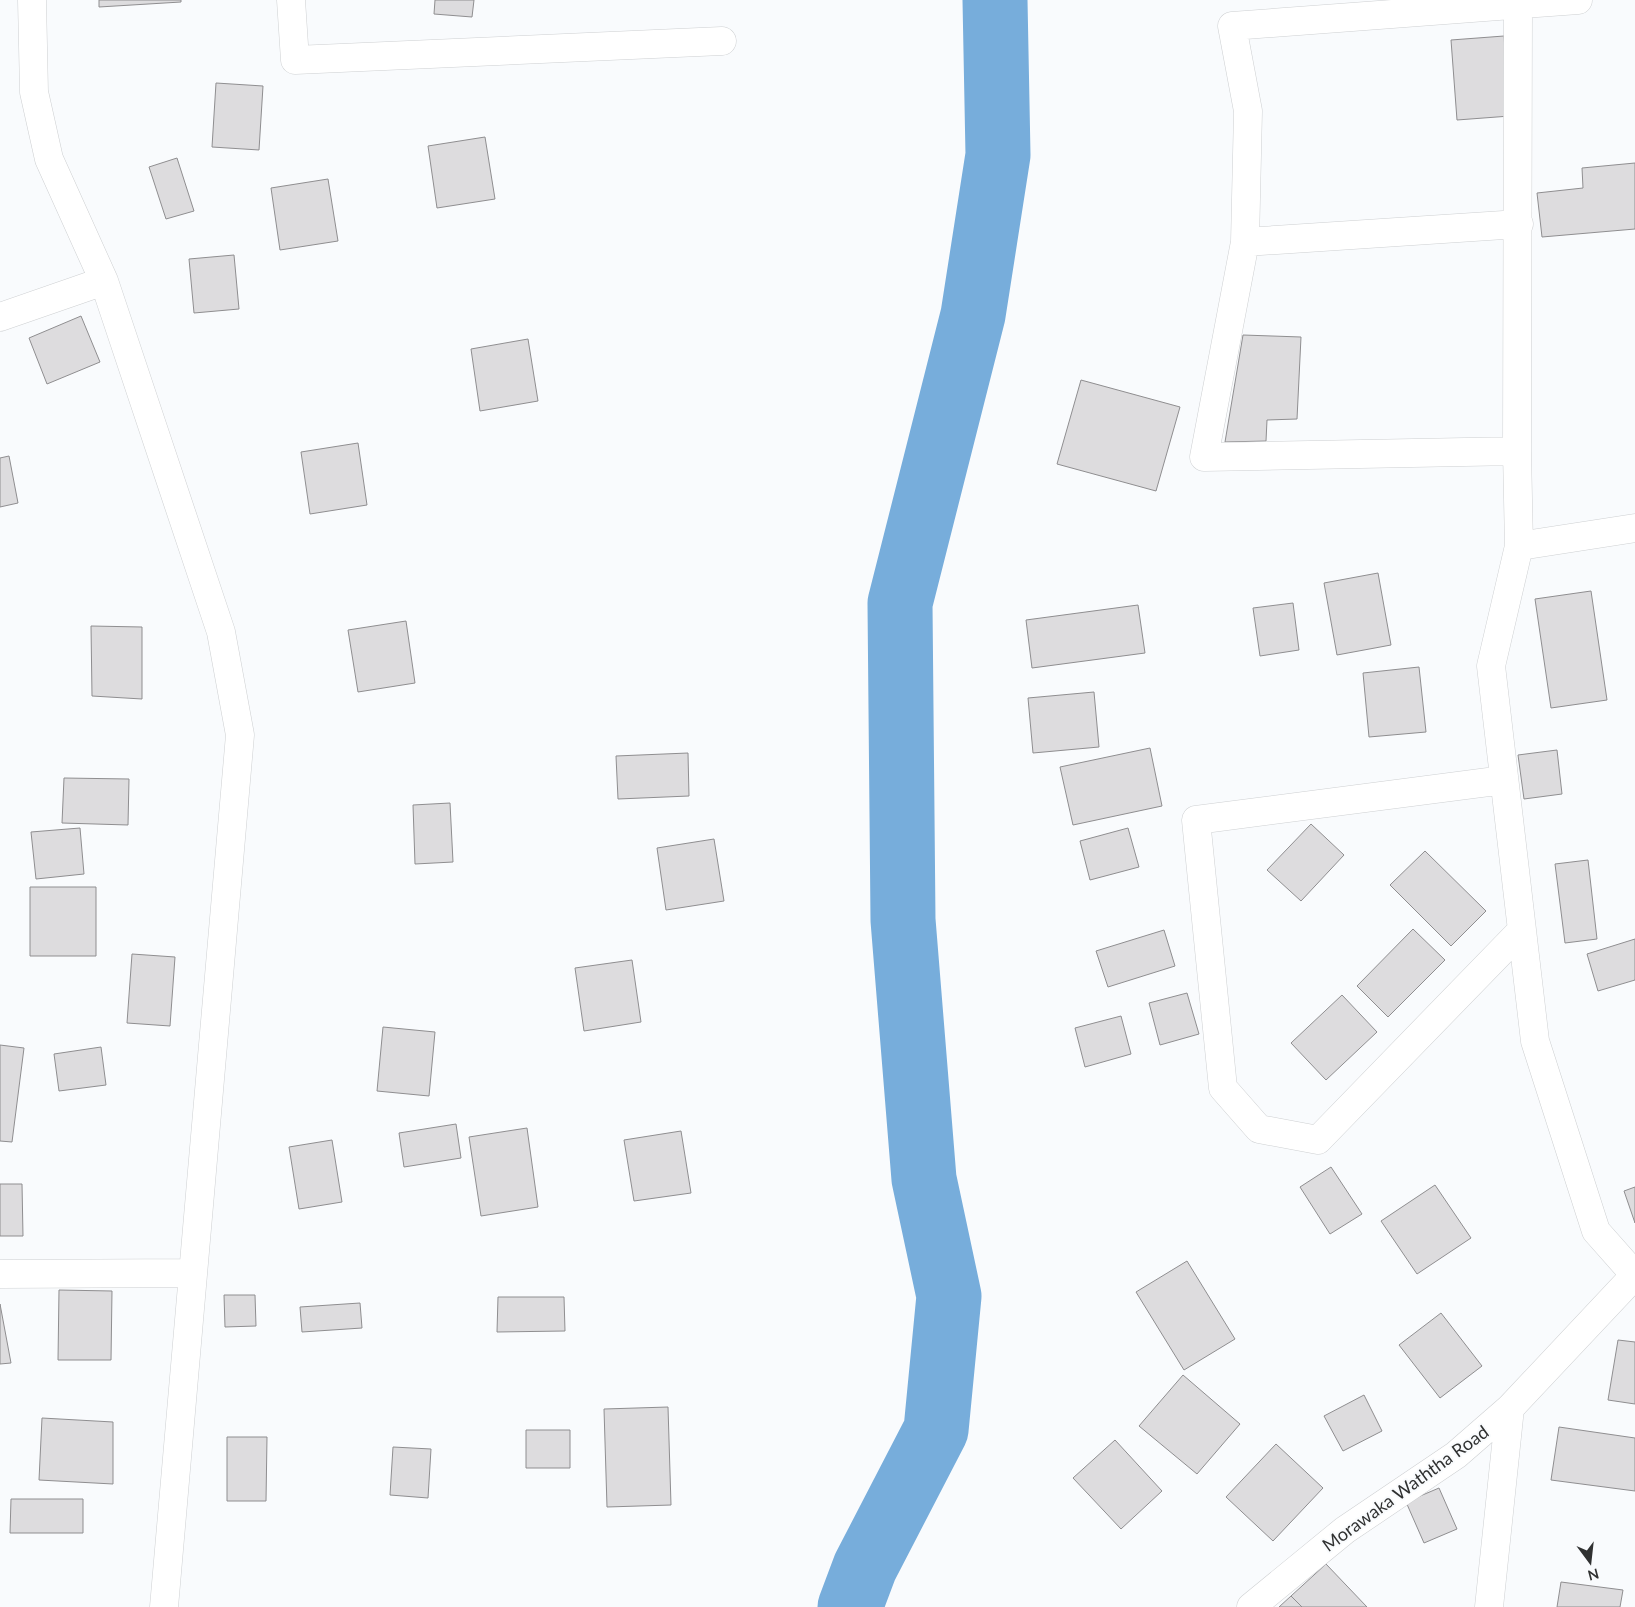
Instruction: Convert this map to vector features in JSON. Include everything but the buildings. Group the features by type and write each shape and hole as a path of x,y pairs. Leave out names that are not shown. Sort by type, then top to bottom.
{"street":[{"path":"32,0 34,92 49,159 104,281 221,632 240,735 164,1607"},
{"path":"291,0 295,60 722,41"},
{"path":"1517,451 1204,457 1245,242 1248,111 1232,26 1578,0"},
{"path":"1518,4 1517,451 1519,546 1490,666 1535,1041 1596,1231 1635,1275"},
{"path":"1245,242 1519,224"},
{"path":"0,317 104,281"},
{"path":"1519,546 1635,528"},
{"path":"1504,780 1196,820 1223,1088 1259,1130 1318,1140 1522,930"},
{"path":"0,1274 193,1273"},
{"name":"Morawaka Waththa Road","path":"1251,1607 1345,1530 1456,1455 1510,1408 1635,1275"},
{"path":"1490,1607 1510,1408"}],"waterway":[{"path":"850,1607 865,1567 936,1430 949,1296 924,1179 903,920 900,603 973,315 998,155 995,0"}]}
